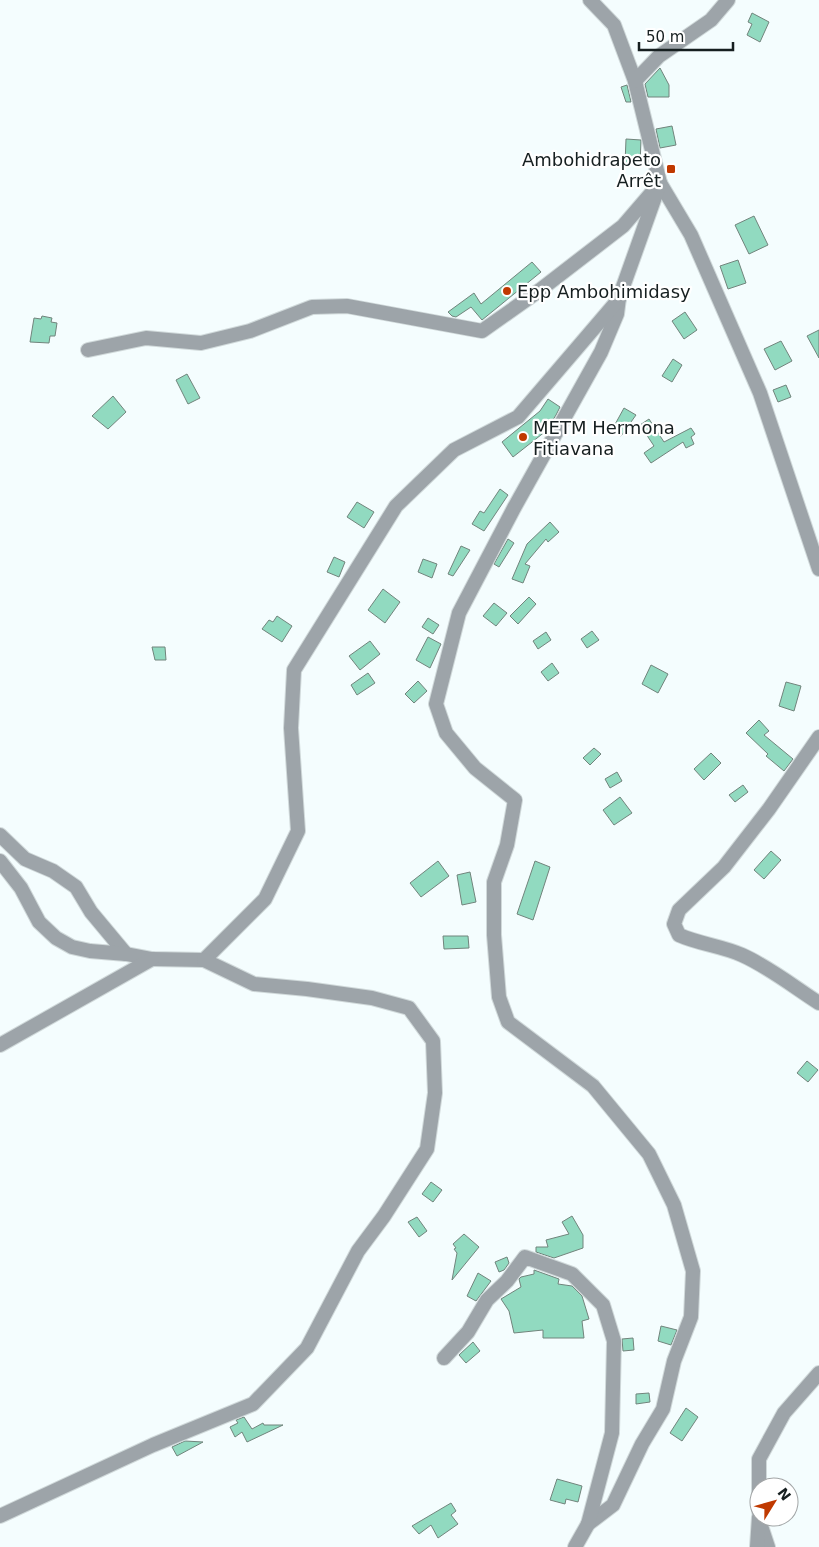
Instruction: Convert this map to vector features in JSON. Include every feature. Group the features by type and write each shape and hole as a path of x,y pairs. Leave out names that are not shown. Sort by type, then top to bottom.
{"street":[{"path":"590,0 614,25 635,81 660,183 692,235 760,393 819,569"},
{"path":"635,81 659,56 711,20 728,0"},
{"path":"588,1524 612,1505 642,1444 663,1409 674,1361 691,1317 693,1271 674,1205 649,1154 593,1086 508,1022 499,997 494,935 494,882 507,845 515,800 475,768 446,733 436,704 459,613 514,508 602,352 617,314 619,298 660,183"},
{"path":"88,350 146,338 201,343 250,331 312,307 347,306 482,331 540,290 623,226 660,183"},
{"path":"204,960 265,899 298,831 291,728 294,670 396,506 454,450 518,417 619,298"},
{"path":"819,737 769,809 724,867 679,910 674,924 679,935 694,942 742,955 769,970 819,1003"},
{"path":"0,835 26,859 53,871 76,888 91,912 126,954"},
{"path":"0,860 21,888 39,922 56,938 72,947 152,959 204,960 254,984 372,998 409,1008 433,1041 435,1093 428,1149 384,1216 358,1251 307,1348 253,1404 144,1449 0,1516"},
{"path":"0,1045 152,959"},
{"path":"444,1358 468,1332 487,1300 507,1282 525,1257 572,1274 603,1305 614,1341 612,1433 588,1524 575,1547"},
{"path":"759,1477 758,1459 784,1413 819,1373"},
{"path":"757,1547 759,1527"},
{"path":"763,1527 768,1547"}],"building":[{"path":"752,13 769,22 760,42 747,35 752,24 748,22"},
{"path":"660,68 669,85 669,97 648,97 645,84"},
{"path":"627,85 631,102 626,102 621,87"},
{"path":"672,126 676,145 660,148 656,129"},
{"path":"626,139 641,140 640,165 625,164"},
{"path":"754,216 768,245 749,254 735,225"},
{"path":"738,260 746,283 728,289 720,266"},
{"name":"Epp Ambohimidasy","path":"532,262 541,272 482,320 471,307 456,317 448,312 474,293 481,304"},
{"path":"685,312 697,330 684,339 672,321"},
{"path":"42,316 52,318 51,322 57,323 55,336 50,336 49,343 30,342 34,318 41,319"},
{"path":"819,330 819,358 807,336"},
{"path":"781,341 792,361 775,370 764,349"},
{"path":"673,359 682,365 672,382 662,376"},
{"path":"187,374 200,398 188,404 176,380"},
{"path":"786,385 791,397 778,402 773,390"},
{"path":"113,396 126,412 108,429 92,416"},
{"name":"METM Hermona Fitiavana","path":"548,399 560,407 556,415 546,431 513,457 502,442 540,411"},
{"path":"624,408 636,415 621,436 613,431 613,428"},
{"path":"649,419 664,442 691,428 695,434 691,437 694,444 686,448 683,442 651,463 644,453 654,446 640,425"},
{"path":"500,489 508,495 484,531 472,524 480,511 484,513"},
{"path":"357,502 374,512 364,528 347,517"},
{"path":"550,522 559,532 548,542 546,539 525,564 530,566 523,583 512,579 527,544"},
{"path":"508,539 514,543 499,567 494,564"},
{"path":"461,546 470,550 453,576 448,574"},
{"path":"334,557 345,562 339,577 327,572"},
{"path":"423,559 437,564 432,578 418,572"},
{"path":"383,589 400,602 385,623 368,610"},
{"path":"529,597 536,604 518,624 510,616"},
{"path":"494,603 507,613 496,626 483,616"},
{"path":"277,616 292,626 282,642 262,629 269,620 273,622"},
{"path":"428,618 439,625 433,634 422,627"},
{"path":"592,631 599,640 587,648 581,639"},
{"path":"546,632 551,640 538,649 533,641"},
{"path":"428,637 441,644 430,668 416,660"},
{"path":"370,641 380,654 360,670 349,656"},
{"path":"152,647 165,647 166,660 155,660"},
{"path":"552,663 559,673 548,681 541,672"},
{"path":"651,665 668,674 658,693 642,684"},
{"path":"368,673 375,683 357,695 351,685"},
{"path":"418,681 427,691 414,703 405,694"},
{"path":"786,682 801,686 794,711 779,706"},
{"path":"759,720 769,731 764,735 793,759 784,771 766,756 768,754 746,733"},
{"path":"594,748 601,754 590,765 583,758"},
{"path":"711,753 721,763 704,780 694,769"},
{"path":"617,772 622,781 610,788 605,779"},
{"path":"743,785 748,792 735,802 729,795"},
{"path":"620,797 632,813 614,825 603,810"},
{"path":"771,851 781,860 764,879 754,870"},
{"path":"438,861 449,876 421,897 410,883"},
{"path":"535,861 550,867 533,920 517,914"},
{"path":"470,872 476,902 462,905 457,875"},
{"path":"443,936 468,936 469,948 444,949"},
{"path":"807,1061 818,1070 808,1082 797,1073"},
{"path":"431,1182 442,1190 433,1202 422,1194"},
{"path":"572,1216 583,1235 583,1248 554,1258 536,1252 536,1247 548,1247 546,1240 569,1234 562,1222"},
{"path":"417,1217 427,1231 419,1237 408,1222"},
{"path":"464,1234 479,1247 452,1280 457,1253 453,1244"},
{"path":"507,1257 509,1263 504,1270 499,1272 495,1262"},
{"path":"534,1270 559,1279 558,1284 572,1286 582,1296 589,1319 582,1321 584,1338 543,1338 543,1330 514,1333 509,1311 501,1299 521,1287 519,1279 534,1274"},
{"path":"478,1273 491,1281 476,1301 467,1296"},
{"path":"661,1326 677,1330 671,1345 658,1341"},
{"path":"633,1338 634,1350 623,1351 622,1339"},
{"path":"473,1342 480,1351 466,1363 459,1355"},
{"path":"649,1393 650,1402 636,1404 636,1394"},
{"path":"686,1408 698,1417 682,1441 670,1433"},
{"path":"244,1417 252,1429 263,1423 264,1425 283,1425 247,1442 242,1432 235,1437 230,1427 238,1423 236,1420"},
{"path":"185,1441 203,1442 177,1456 172,1447"},
{"path":"557,1479 582,1486 578,1502 566,1499 565,1504 550,1500"},
{"path":"451,1503 456,1511 451,1515 458,1524 438,1538 431,1525 419,1534 412,1526"}],"place":[{"name":"Ambohidrapeto Arrêt","path":"671,169"},
{"name":"Epp Ambohimidasy","path":"507,291"},
{"name":"METM Hermona Fitiavana","path":"523,437"}]}
